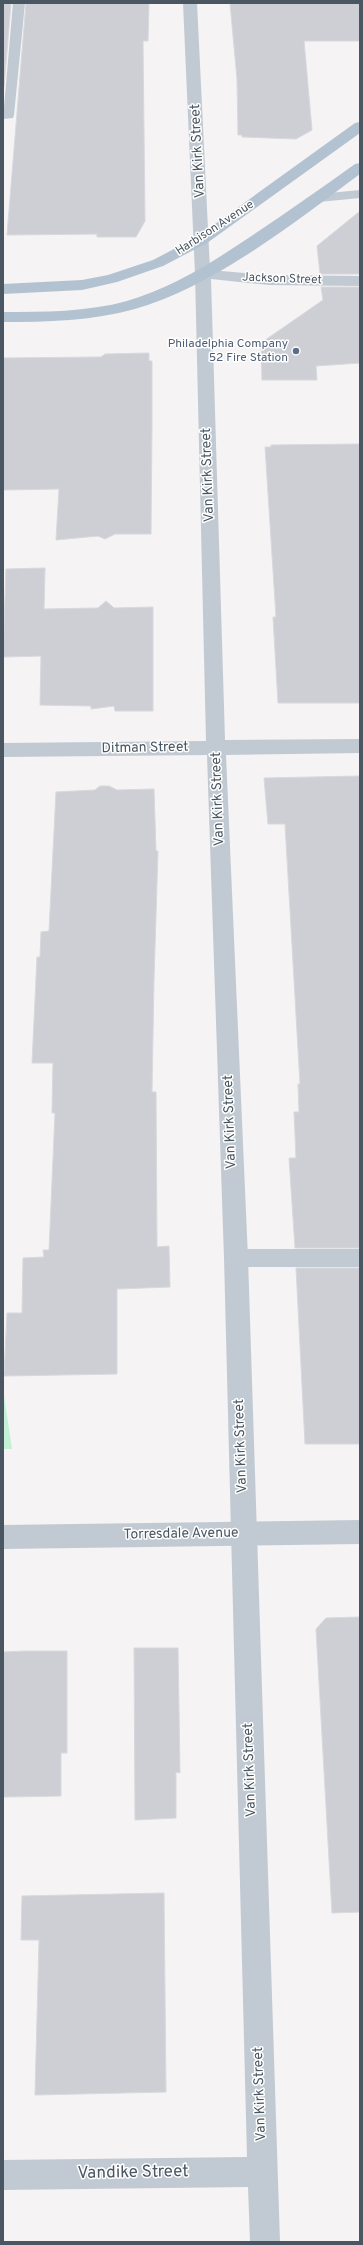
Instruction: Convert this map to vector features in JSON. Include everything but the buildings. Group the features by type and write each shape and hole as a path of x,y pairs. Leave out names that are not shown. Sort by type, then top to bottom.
{"main road":[{"name":"Harbison Avenue","path":"3,289 82,285 112,279 158,263 202,240 360,126"},
{"path":"3,317 50,317 83,314 120,307 162,294 203,274 319,198 360,167"}],"street":[{"name":"Van Kirk Street","path":"190,3 202,240 216,747 236,1258 265,2242"},
{"name":"Jackson Street","path":"203,274 269,280 360,280"},
{"name":"Ditman Street","path":"3,750 360,746"},
{"name":"Torresdale Avenue","path":"3,1537 360,1532"},
{"name":"Vandike Street","path":"3,2175 262,2172"}],"lane":[{"path":"3,115 8,115 19,3"},
{"path":"319,198 360,194"},
{"path":"236,1258 360,1258"}],"green space":[{"path":"3,1389 12,1449 3,1449"}],"place":[{"name":"Philadelphia Company 52 Fire Station","path":"296,351"}]}
